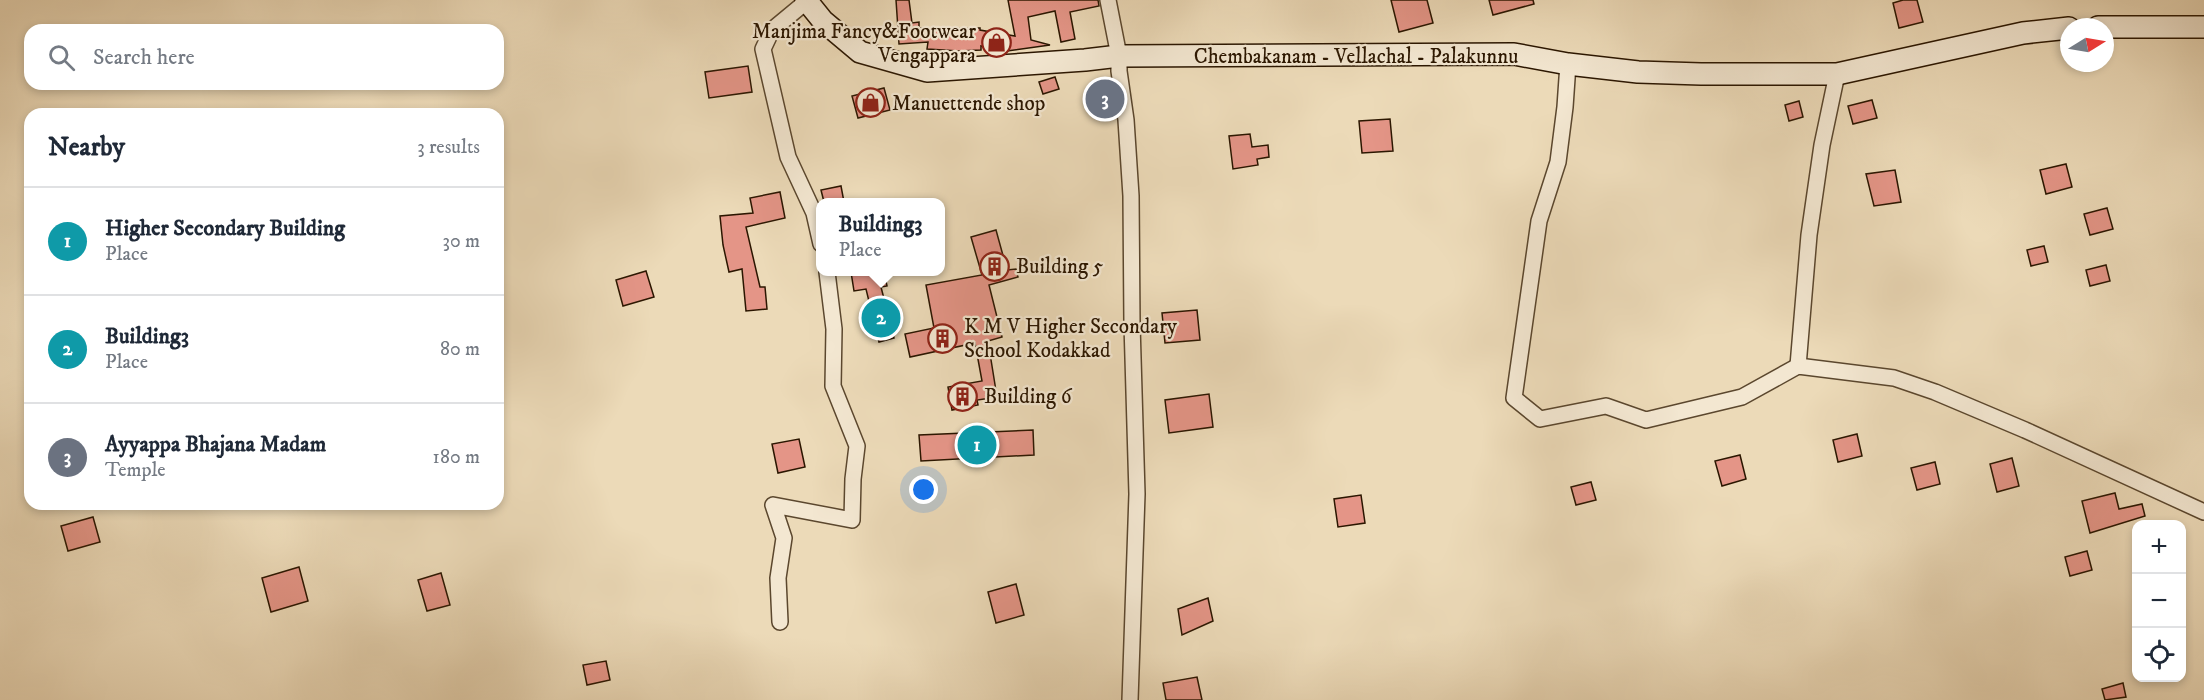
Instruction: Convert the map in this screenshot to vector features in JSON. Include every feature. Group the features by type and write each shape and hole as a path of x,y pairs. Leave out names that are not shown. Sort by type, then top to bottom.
{"main road":[{"name":"Chembakanam - Vellachal - Palakunnu","path":"806,1 823,21 860,52 927,71 1119,56 1514,54 1568,64 1638,72 1837,74 2023,33 2060,29"},
{"path":"2114,27 2204,27"}],"street":[{"path":"1108,0 1119,56 1131,185 1132,324 1137,463 1130,700"},
{"path":"806,1 772,30 763,49 788,157 816,222"},
{"path":"1568,64 1558,162 1539,221 1514,398 1540,419 1606,406 1646,420 1742,397 1798,366 1894,378 1935,392 2025,430 2204,512"},
{"path":"1798,366 1809,235 1822,145 1837,74"},
{"path":"780,622 778,578 784,538 773,505 852,520 853,479 857,447 833,386 834,329 827,276"}],"building":[{"path":"896,0 909,0 912,23 919,22 919,28 980,28 980,30 1015,36 1008,0 1098,0 1099,6 1070,12 1075,39 1061,42 1055,11 1028,17 1031,40 1050,45 1007,51 981,46 981,50 959,51 927,49 928,42 899,44"},
{"path":"1391,0 1427,0 1433,23 1399,32"},
{"path":"1489,0 1533,0 1534,4 1493,15"},
{"path":"1917,0 1923,22 1899,28 1893,3"},
{"path":"748,66 752,92 709,98 705,72"},
{"path":"1055,77 1059,89 1043,94 1039,82"},
{"name":"Manuettende shop","path":"884,88 890,110 858,118 852,96"},
{"path":"1872,100 1877,118 1853,124 1848,106"},
{"path":"1799,101 1803,117 1789,121 1785,105"},
{"path":"1390,119 1393,151 1362,153 1359,121"},
{"path":"1250,134 1252,147 1268,145 1269,157 1257,159 1258,165 1233,169 1229,136"},
{"path":"2066,164 2072,187 2046,194 2040,170"},
{"path":"1895,170 1901,202 1874,206 1866,174"},
{"path":"841,186 843,198 823,198 821,190"},
{"path":"780,192 785,218 746,227 760,287 765,287 767,309 746,311 742,269 729,272 720,216 753,213 750,198"},
{"path":"2107,208 2113,229 2090,235 2084,214"},
{"path":"996,230 1007,270 1016,269 1018,277 989,285 1002,337 988,341 997,397 977,400 978,405 952,410 948,387 982,381 975,343 910,357 905,334 934,328 926,285 982,275 971,237"},
{"path":"2044,246 2048,262 2031,266 2027,250"},
{"path":"2106,265 2110,281 2090,286 2086,270"},
{"path":"646,271 654,297 623,306 616,280"},
{"path":"852,276 885,276 887,286 881,287 894,338 879,342 866,289 854,291"},
{"path":"1197,310 1200,340 1165,343 1162,313"},
{"path":"1209,394 1213,427 1169,433 1165,400"},
{"path":"1033,430 1034,455 921,461 919,435"},
{"path":"1857,434 1862,456 1838,462 1833,440"},
{"path":"799,439 805,467 778,473 772,444"},
{"path":"1740,455 1746,479 1722,486 1715,461"},
{"path":"2012,458 2019,486 1997,492 1990,464"},
{"path":"1935,462 1940,484 1917,490 1911,468"},
{"path":"1591,482 1596,500 1576,505 1571,487"},
{"path":"2115,493 2119,509 2142,504 2145,516 2090,533 2082,501"},
{"path":"1361,495 1365,523 1338,527 1334,499"},
{"path":"93,517 100,542 68,551 61,526"},
{"path":"2087,551 2092,570 2070,576 2065,557"},
{"path":"299,567 308,601 271,612 262,578"},
{"path":"441,573 450,605 427,611 418,580"},
{"path":"1016,584 1024,615 996,623 988,592"},
{"path":"1208,598 1213,621 1182,635 1178,609"},
{"path":"606,661 610,680 587,685 583,665"},
{"path":"1197,677 1202,700 1166,700 1163,683"},
{"path":"2123,683 2126,697 2105,700 2102,689"}],"place":[{"name":"Manjima Fancy&Footwear Vengappara","path":"997,43"},
{"name":"Ayyappa Bhajana Madam","path":"1105,99"},
{"name":"Manuettende shop","path":"871,103"},
{"name":"Building 5","path":"995,266"},
{"name":"Building3","path":"881,318"},
{"name":"K M V Higher Secondary School Kodakkad","path":"943,338"},
{"name":"Building 6","path":"963,396"},
{"name":"Higher Secondary Building","path":"977,445"}]}
